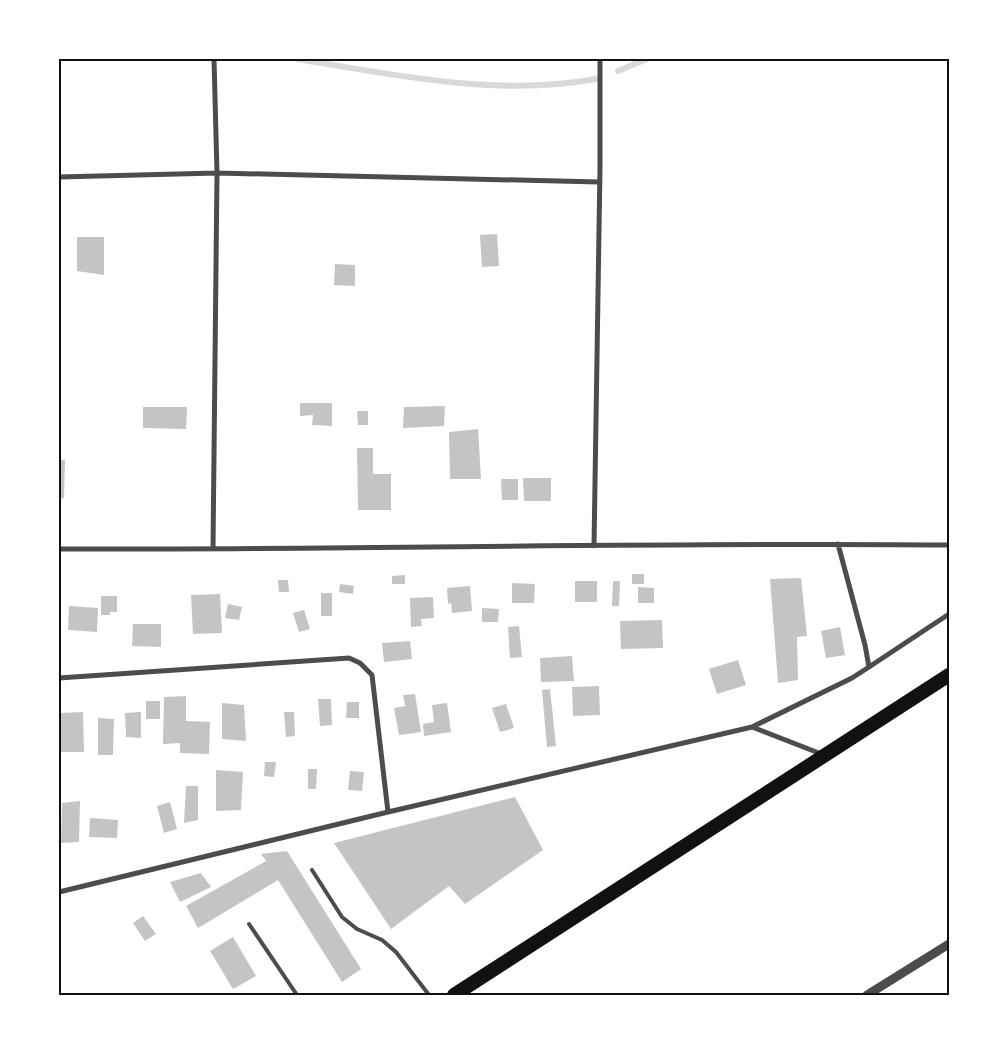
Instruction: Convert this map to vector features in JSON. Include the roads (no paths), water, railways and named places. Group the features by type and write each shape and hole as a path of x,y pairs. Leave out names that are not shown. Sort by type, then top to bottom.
{"highway":[{"path":"454,995 949,675"}],"street":[{"path":"213,549 217,173 214,59"},
{"path":"594,546 600,59"},
{"path":"59,176 217,173 599,182"},
{"path":"838,544 869,667"},
{"path":"59,549 949,545"},
{"path":"59,892 752,726 852,678 949,614"},
{"path":"59,678 349,658 360,663 372,675 388,812"},
{"path":"752,726 826,756"},
{"path":"867,995 949,944"}],"lane":[{"path":"312,870 342,916 357,929 382,940 396,952 430,995"},
{"path":"249,924 298,995"}],"waterway":[{"path":"297,59 409,77 484,85 559,84 596,79"},
{"path":"618,71 647,59"}]}
